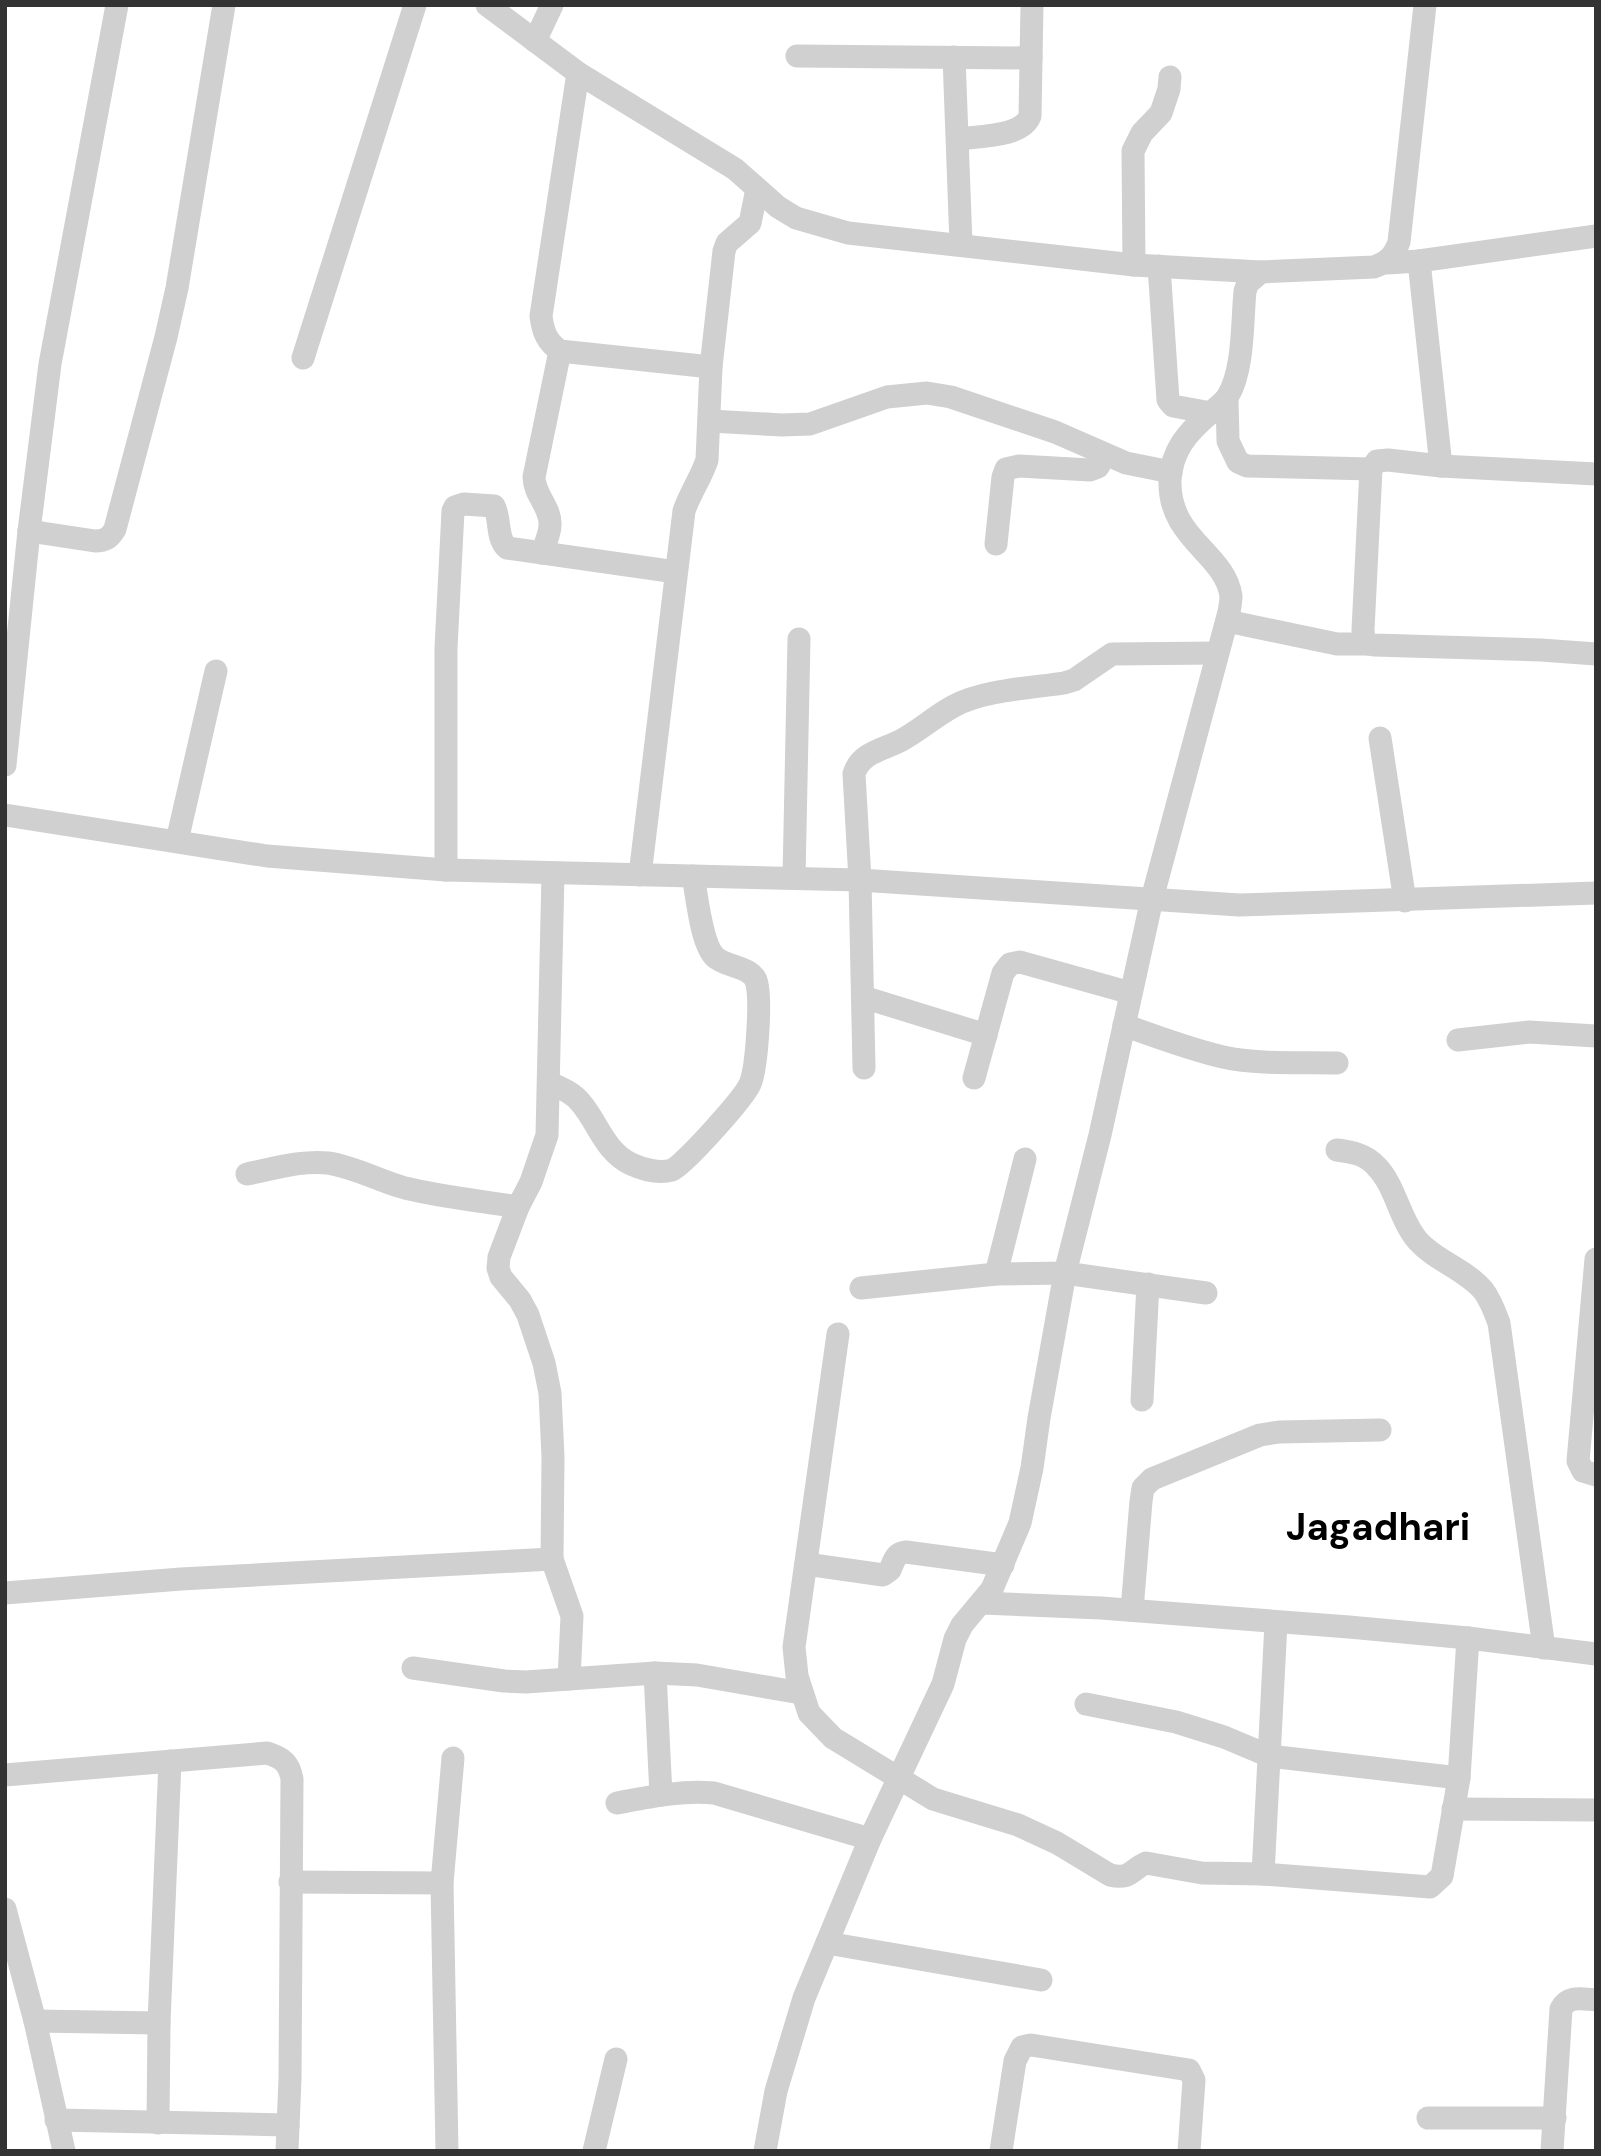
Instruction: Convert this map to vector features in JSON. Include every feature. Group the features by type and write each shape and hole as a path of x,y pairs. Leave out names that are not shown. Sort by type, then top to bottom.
{"street":[{"path":"5,765 29,531 50,364 117,5"},
{"path":"29,531 103,541 110,537 115,529 177,289 224,5"},
{"path":"303,358 415,5"},
{"path":"487,5 579,73 734,169 796,218 848,233 1133,265 1261,272 1374,267 1387,263 1419,261 1596,236"},
{"path":"535,41 552,5"},
{"path":"959,139 1017,130 1027,123 1030,116 1032,5"},
{"path":"1387,263 1399,242 1425,5"},
{"path":"797,56 1031,58"},
{"path":"954,57 961,244"},
{"path":"579,73 541,316 543,332 551,345 560,351 711,367"},
{"path":"1133,265 1133,151 1142,133 1161,113 1170,77"},
{"path":"640,875 684,511 707,460 711,367 724,251 727,243 750,223 757,189"},
{"path":"1419,261 1441,466"},
{"path":"1160,266 1168,400 1173,406 1219,406"},
{"path":"765,2151 784,2058 804,1998 870,1839 943,1684 955,1639 962,1625 992,1589 1020,1523 1065,1273 1152,899 1227,621 1231,595 1218,569 1180,521 1173,506 1171,472 1178,448 1186,434 1219,406 1233,386 1238,368 1245,291 1248,283 1261,272"},
{"path":"542,552 550,523 549,514 536,491 534,477 560,351"},
{"path":"710,421 810,424 887,397 927,393 951,397 1055,432 1125,463 1171,472"},
{"path":"1219,406 1228,441 1238,462 1247,466 1371,469"},
{"path":"996,544 1006,469 1019,466 1090,470 1098,467 1105,455"},
{"path":"1368,644 1363,630 1371,469 1377,461 1596,474"},
{"path":"446,870 446,648 455,507 464,504 494,506 499,518 502,543 507,548 676,572"},
{"path":"1227,621 1336,643 1596,654"},
{"path":"794,877 799,639"},
{"path":"864,1068 860,880 854,774 857,764 866,756 900,740 967,700 1074,680 1112,654 1217,653"},
{"path":"177,841 216,671"},
{"path":"1380,738 1405,901"},
{"path":"5,815 267,856 446,870 794,877 1239,905 1596,893"},
{"path":"554,874 547,1135 531,1182 518,1207 499,1257 498,1268 501,1277 520,1300 528,1315 541,1351 548,1383 553,1434 552,1559 572,1616 569,1679"},
{"path":"550,1083 579,1100 618,1155 629,1163 663,1172 681,1165 745,1093 754,1069 759,993 757,980 752,974 712,955 705,937 693,876"},
{"path":"974,1078 1003,974 1010,964 1020,962 1131,993"},
{"path":"863,997 986,1035"},
{"path":"1124,1025 1175,1044 1224,1057 1258,1061 1337,1063"},
{"path":"1458,1040 1541,1031 1596,1036"},
{"path":"1337,1150 1366,1157 1375,1164 1419,1242 1474,1281 1484,1292 1499,1324 1544,1647"},
{"path":"996,1274 1025,1160"},
{"path":"247,1174 306,1163 327,1163 361,1171 383,1181 421,1192 518,1207"},
{"path":"1596,1259 1578,1461 1583,1471 1596,1475"},
{"path":"861,1288 996,1274 1065,1273 1206,1293"},
{"path":"1142,1399 1148,1284"},
{"path":"838,1334 794,1647 801,1693 809,1713 833,1738 933,1799 1018,1825 1058,1843 1118,1877 1132,1873 1146,1863 1202,1874 1263,1874 1430,1887 1437,1883 1441,1876 1458,1778 1468,1638"},
{"path":"1132,1610 1141,1501 1143,1488 1152,1479 1242,1440 1260,1435 1279,1432 1380,1430"},
{"path":"806,1564 883,1575 890,1570 900,1553 906,1552 1003,1565"},
{"path":"5,1593 181,1578 552,1559"},
{"path":"982,1603 1132,1610 1468,1638 1596,1654"},
{"path":"1263,1874 1276,1623"},
{"path":"414,1668 504,1681 655,1672 696,1675 801,1693"},
{"path":"655,1672 661,1795"},
{"path":"1086,1704 1176,1721 1269,1756 1458,1778"},
{"path":"5,1775 267,1753 281,1757 289,1766 292,1779 287,2151"},
{"path":"447,2151 442,1883 453,1758"},
{"path":"158,2123 159,2023 170,1761"},
{"path":"617,1803 661,1795 714,1793 870,1839"},
{"path":"1453,1809 1596,1810"},
{"path":"290,1882 442,1883"},
{"path":"5,1909 35,2021 64,2151"},
{"path":"827,1943 1041,1980"},
{"path":"1552,2151 1561,2008 1567,2000 1574,1998 1596,2000"},
{"path":"35,2021 159,2023"},
{"path":"1001,2151 1015,2061 1022,2047 1031,2045 1189,2070 1194,2080 1189,2151"},
{"path":"594,2151 615,2059"},
{"path":"1428,2118 1555,2118"},
{"path":"56,2120 288,2124"}],"district":[{"name":"Jagadhari","path":"1378,1527"}]}
